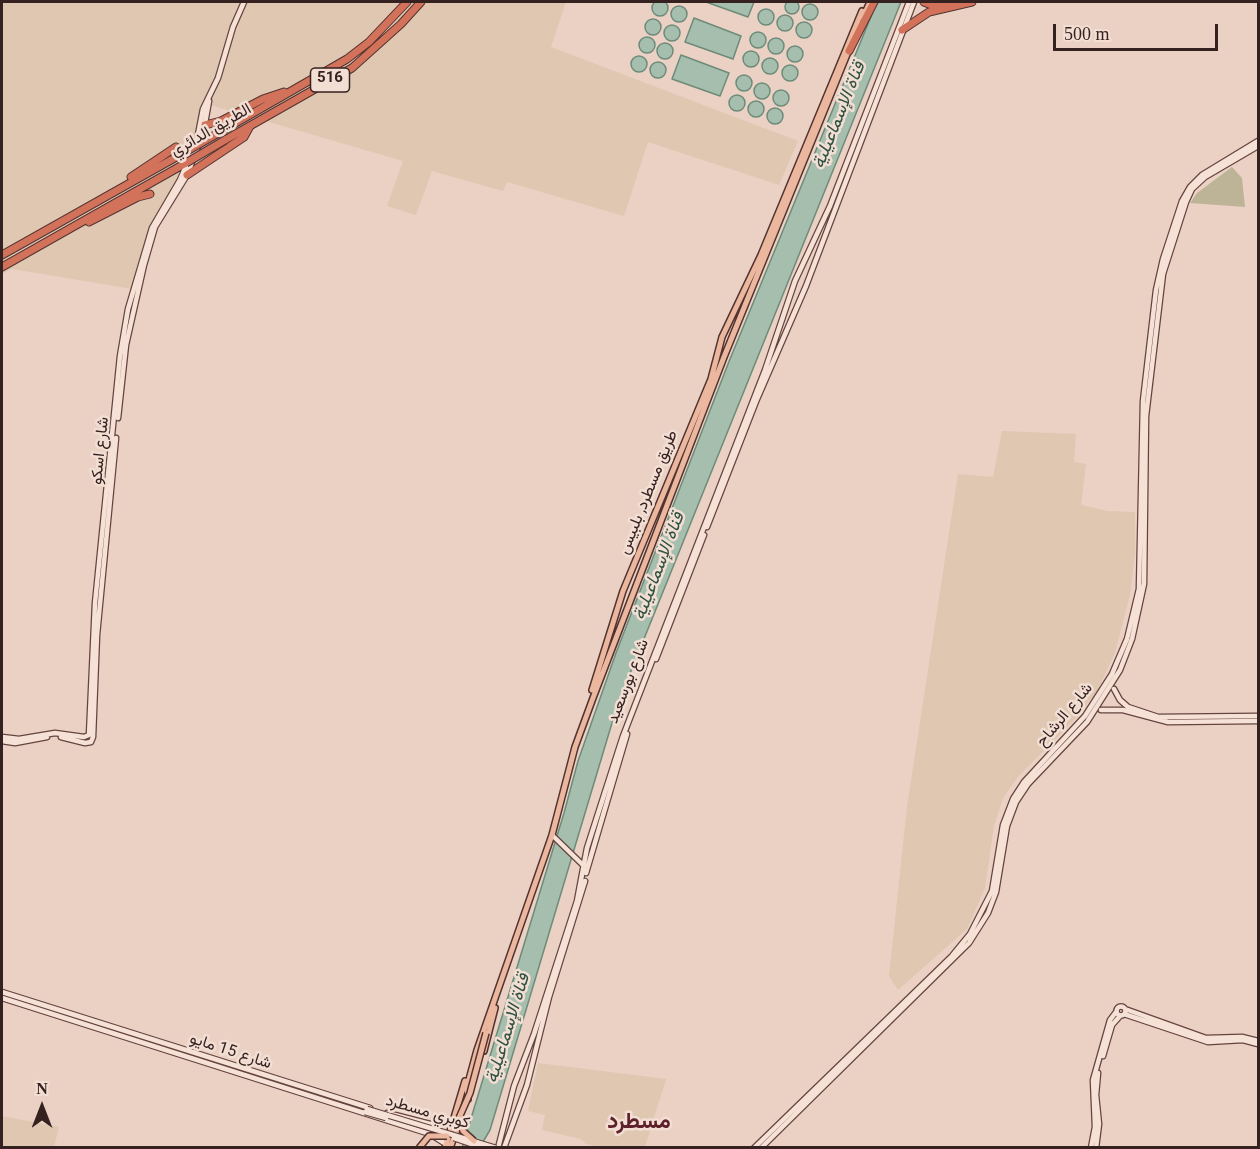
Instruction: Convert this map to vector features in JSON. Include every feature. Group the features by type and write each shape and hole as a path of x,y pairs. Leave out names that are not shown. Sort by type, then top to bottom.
{"highway":[{"name":"الطريق الدائري","path":"2,255 188,151 354,54 407,2"},
{"name":"الطريق الدائري","path":"2,267 359,62 421,2"},
{"path":"849,51 870,2"},
{"path":"924,2 936,6 956,2"},
{"path":"902,30 924,15 972,2"},
{"path":"205,125 221,122 270,96 290,92"},
{"path":"185,174 242,138 250,126"},
{"path":"110,193 176,147"},
{"path":"78,224 102,217 138,197 150,194"}],"main road":[{"path":"185,174 198,140 201,114 211,93 244,2"},
{"name":"طريق مسطرد, بلبيس","path":"485,1022 542,855 573,746 621,599 707,389 722,337 761,255 870,2"},
{"name":"شارع بورسعيد","path":"497,1148 512,1091 534,1034 574,911 585,859 636,696 766,365 792,289 833,198 909,2"},
{"name":"شارع بورسعيد","path":"504,1145 524,1095 549,996 582,896 590,854 627,734 757,399 803,293 914,2"},
{"name":"طريق مسطرد, بلبيس","path":"495,1000 553,836 576,747 638,576 730,341 849,51"},
{"path":"185,174 205,125 211,93"},
{"path":"1180,213 1185,194 1199,178 1258,141"},
{"path":"1180,213 1197,184 1258,146"},
{"name":"شارع اسكو","path":"15,741 55,734 84,737 89,735 92,656 123,362 134,301 155,227 185,174"},
{"name":"شارع الرشاح","path":"816,1089 952,956 970,934 982,915 994,885 1008,809 1021,786 1047,761 1100,696 1134,626 1141,571 1144,392 1156,290 1180,213"},
{"path":"798,274 800,281 808,279"},
{"path":"792,289 800,287 803,293"},
{"path":"722,337 724,342 730,341"},
{"name":"شارع اسكو","path":"15,741 54,736 91,742 102,560"},
{"path":"628,581 628,585 633,586 638,576"},
{"path":"621,599 627,591 632,594"},
{"path":"1114,689 1121,702 1135,710 1166,719 1258,716"},
{"path":"1117,709 1121,702"},
{"path":"1101,710 1117,709 1168,722 1258,722"},
{"path":"2,740 15,741"},
{"path":"553,836 584,866"},
{"path":"579,860 585,859"},
{"name":"شارع 15 مايو","path":"2,992 352,1104 424,1123 439,1124 454,1119"},
{"name":"شارع 15 مايو","path":"2,998 438,1138 447,1146"},
{"path":"447,1146 485,1022 495,1000"},
{"path":"447,1146 468,1103 492,1023 495,1000"},
{"path":"474,1141 463,1131 459,1118 470,1093 490,1013"},
{"path":"1094,1148 1099,1128 1096,1109 1098,1074 1112,1025 1121,1013 1206,1038 1242,1037 1258,1042"},
{"path":"468,1103 467,1087 485,1022"},
{"path":"518,1075 520,1081 528,1080"},
{"path":"512,1091 521,1089 524,1095"},
{"path":"754,1148 816,1089"},
{"path":"761,1148 816,1089"},
{"path":"456,1112 463,1100 468,1103"},
{"name":"كوبري مسطرد","path":"352,1104 366,1111 483,1148"},
{"name":"كوبري مسطرد","path":"350,1110 366,1111 497,1148"},
{"path":"438,1138 445,1133 445,1128 439,1124"},
{"path":"419,1148 429,1136 447,1136"},
{"path":"504,1145 510,1148"}],"shaded area":[{"path":"2,2 566,2 551,47 798,141 779,185 648,142 624,216 507,182 503,191 432,171 416,215 387,206 403,161 207,104 132,289 12,269 2,274"},
{"path":"1232,167 1242,178 1245,207 1190,203 1197,193"},
{"path":"1002,431 1076,434 1074,462 1086,464 1081,505 1107,511 1135,512 1135,554 1130,595 1115,653 1097,691 1078,716 1017,778 1003,798 994,826 985,888 967,929 898,990 889,976 907,807 958,474 993,477"},
{"path":"538,1063 666,1079 645,1147 600,1147 586,1144 581,1139 542,1130 545,1115 528,1111"},
{"path":"2,1116 59,1127 54,1147 2,1147"}],"water":[{"path":"660,0 668,8 660,16 652,8"},
{"path":"792,0 797,2 799,7 797,12 792,14 787,12 785,7 787,2"},
{"path":"706,2 754,2 748,17"},
{"name":"قناة الإسماعيلية","path":"877,2 901,2 629,676 612,723 490,1130 480,1147 462,1148 578,761 616,653 728,364"},
{"path":"810,4 818,12 810,20 802,12"},
{"path":"679,6 687,14 679,22 671,14"},
{"path":"766,9 774,17 766,25 758,17"},
{"path":"785,15 793,23 785,31 777,23"},
{"path":"694,18 741,36 733,59 685,42"},
{"path":"653,19 661,27 653,35 645,27"},
{"path":"804,22 812,30 804,38 796,30"},
{"path":"672,25 680,33 672,41 664,33"},
{"path":"758,32 766,40 758,48 750,40"},
{"path":"647,37 655,45 647,53 639,45"},
{"path":"776,38 784,46 776,54 768,46"},
{"path":"665,43 673,51 665,59 657,51"},
{"path":"795,46 803,54 795,62 787,54"},
{"path":"751,51 759,59 751,67 743,59"},
{"path":"681,55 729,73 720,96 672,79"},
{"path":"639,56 647,64 639,72 631,64"},
{"path":"770,58 778,66 770,74 762,66"},
{"path":"658,62 666,70 658,78 650,70"},
{"path":"790,65 798,73 790,81 782,73"},
{"path":"744,75 752,83 744,91 736,83"},
{"path":"762,83 770,91 762,99 754,91"},
{"path":"781,90 789,98 781,106 773,98"},
{"path":"737,95 745,103 737,111 729,103"},
{"path":"756,101 764,109 756,117 748,109"},
{"path":"775,108 783,116 775,124 767,116"}],"district":[{"name":"مسطرد","path":"639,1125"}]}
